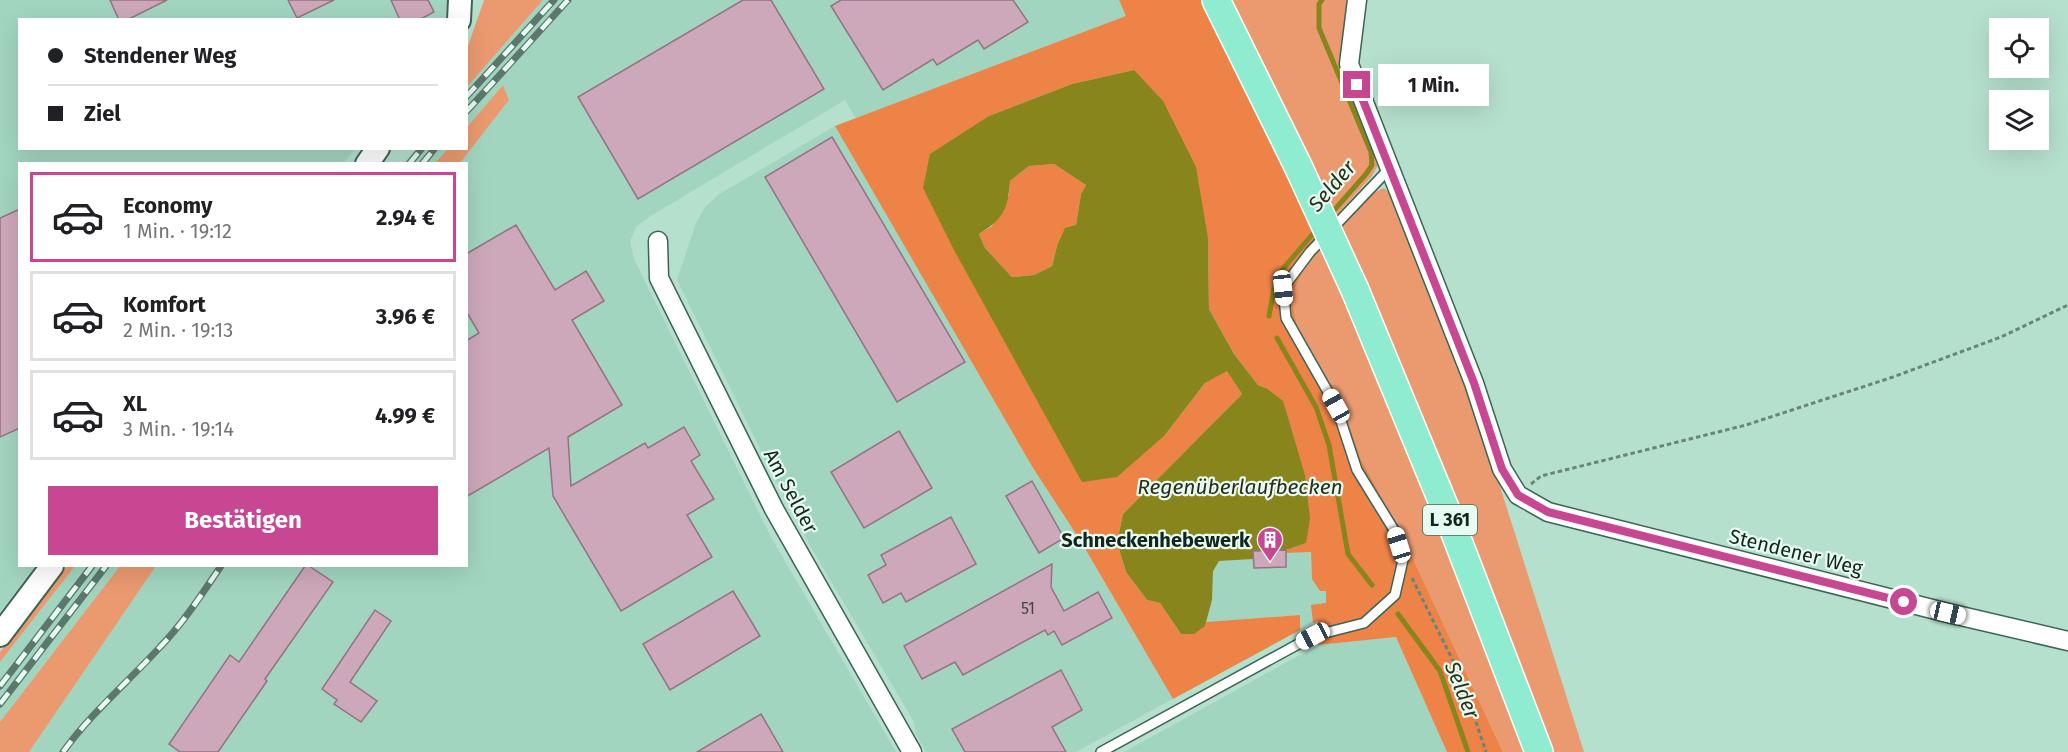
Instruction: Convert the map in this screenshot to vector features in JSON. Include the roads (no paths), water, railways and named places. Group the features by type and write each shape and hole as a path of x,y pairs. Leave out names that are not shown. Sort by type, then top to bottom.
{"main road":[{"name":"L 361","path":"1216,0 1298,166 1355,290 1450,520 1539,752"}],"street":[{"path":"459,18 460,0"},
{"path":"1357,0 1349,64 1389,169"},
{"name":"Stendener Weg","path":"1389,169 1474,383 1502,469 1518,495 1548,512 2068,641"},
{"name":"Am Selder","path":"658,241 659,278 774,508 912,752"},
{"path":"0,635 51,567"}],"lane":[{"path":"1101,752 1313,636 1364,623 1395,595 1403,560 1394,530 1357,470 1336,406 1286,318 1283,288 1310,252 1389,169"}],"water":[{"name":"Regenüberlaufbecken","path":"1134,70 1163,101 1196,167 1208,238 1209,309 1234,354 1258,385 1283,401 1305,475 1310,519 1306,543 1286,550 1253,551 1253,559 1219,561 1213,571 1212,600 1205,626 1194,634 1181,634 1160,603 1147,600 1126,572 1117,542 1123,514 1242,394 1227,371 1205,383 1165,435 1117,477 1082,482 954,250 923,188 930,154 989,116 1072,84","holes":["1054,164 1086,185 1081,194 1076,225 1065,228 1052,266 1034,275 1012,277 985,248 979,234 1003,213 1008,199 1010,181 1029,166"]}],"waterway":[{"name":"Selder","path":"1322,0 1319,4 1319,28 1371,152 1372,165 1329,216"},
{"name":"Selder","path":"1269,316 1276,277 1317,229"},
{"name":"Selder","path":"1277,338 1316,407 1329,445 1348,554 1372,585"},
{"name":"Selder","path":"1398,614 1440,671 1468,752"}],"railway":[{"path":"468,95 554,0"},
{"path":"468,110 568,0"},
{"path":"411,162 420,150"},
{"path":"424,162 433,150"},
{"path":"0,686 91,567"},
{"path":"0,704 105,567"},
{"path":"63,752 98,711 169,637 220,567"}],"place":[{"name":"Schneckenhebewerk","path":"1270,563"}]}
